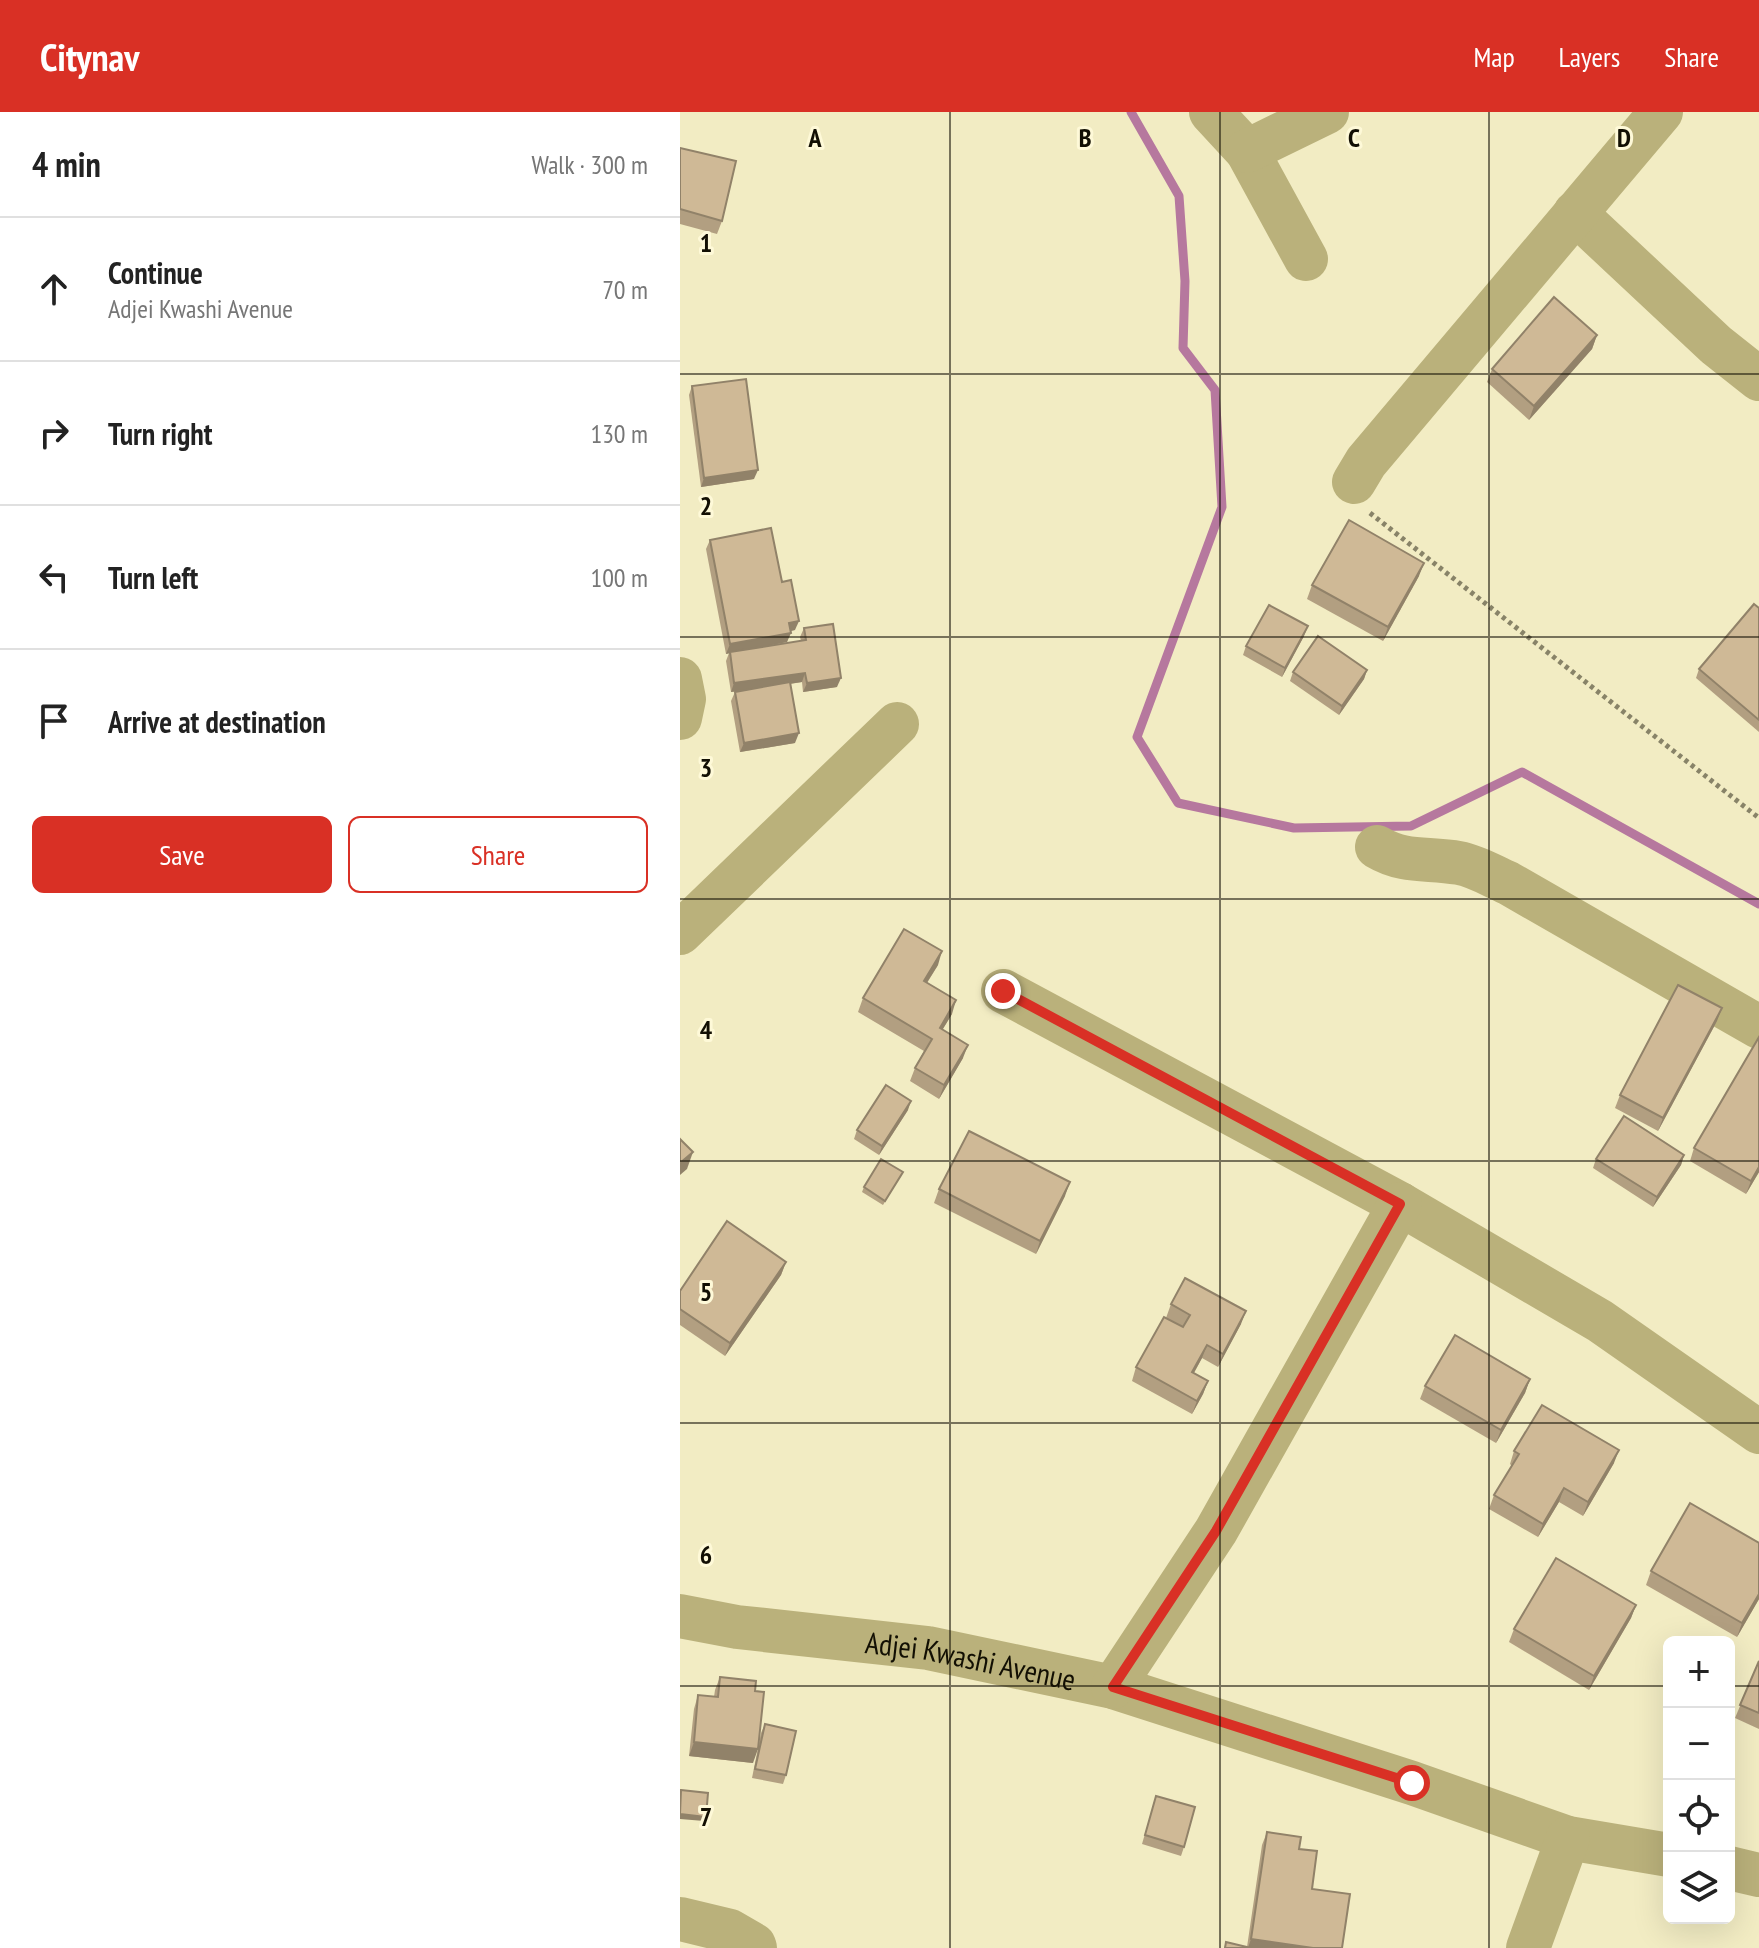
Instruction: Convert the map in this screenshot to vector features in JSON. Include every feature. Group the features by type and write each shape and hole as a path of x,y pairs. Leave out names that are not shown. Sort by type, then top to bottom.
{"street":[{"path":"1211,112 1247,151 1306,259"},
{"path":"1247,151 1327,112"},
{"path":"1354,482 1366,462 1661,112"},
{"path":"1575,213 1716,345 1759,379"},
{"path":"680,679 684,699 680,718"},
{"path":"680,933 897,724"},
{"path":"1377,847 1402,859 1436,859 1464,864 1508,883 1759,1027"},
{"path":"1003,991 1400,1204 1600,1321 1759,1432"},
{"path":"1113,1687 1216,1531 1400,1204"},
{"name":"Adjei Kwashi Avenue","path":"680,1616 737,1627 928,1648 1113,1687 1412,1783 1568,1838 1663,1854"},
{"path":"1528,1948 1568,1838"},
{"path":"1735,1869 1759,1875"},
{"path":"680,1919 730,1931 755,1948"}],"path":[{"path":"1354,482 1356,501 1759,818"}],"building":[{"path":"680,148 736,161 722,221 680,209"},
{"path":"1554,297 1597,335 1534,406 1492,369"},
{"path":"746,379 758,470 704,478 692,386"},
{"path":"1349,520 1424,563 1388,627 1312,585"},
{"path":"771,528 782,582 791,580 799,621 789,623 791,633 730,644 710,540"},
{"path":"1754,604 1759,608 1759,720 1699,669"},
{"path":"1269,605 1308,626 1285,668 1246,646"},
{"path":"833,624 841,678 807,683 805,673 734,683 730,652 806,640 804,628"},
{"path":"1318,636 1367,670 1342,706 1293,672"},
{"path":"790,682 799,733 744,743 735,692"},
{"path":"904,929 942,951 924,981 956,1000 940,1028 968,1045 944,1085 915,1068 932,1039 863,998"},
{"path":"1678,985 1722,1008 1663,1118 1620,1095"},
{"path":"1759,1037 1759,1167 1751,1181 1694,1148"},
{"path":"886,1085 911,1101 882,1146 857,1130"},
{"path":"1624,1116 1684,1155 1657,1197 1596,1159"},
{"path":"969,1131 1070,1182 1040,1241 939,1189"},
{"path":"680,1139 693,1152 680,1163"},
{"path":"881,1159 903,1172 885,1201 864,1187"},
{"path":"727,1221 786,1262 730,1343 680,1309 680,1291"},
{"path":"1185,1278 1246,1311 1223,1354 1207,1345 1192,1372 1208,1381 1197,1401 1136,1367 1164,1317 1183,1327 1190,1315 1171,1304"},
{"path":"1455,1335 1530,1379 1501,1430 1425,1386"},
{"path":"1542,1405 1619,1450 1588,1502 1564,1488 1543,1524 1494,1495 1519,1454 1514,1451"},
{"path":"1690,1503 1759,1543 1759,1594 1742,1623 1651,1571"},
{"path":"1556,1558 1636,1605 1594,1676 1514,1629"},
{"path":"1759,1661 1759,1713 1740,1705"},
{"path":"720,1677 756,1681 755,1691 764,1692 758,1749 694,1742 698,1695 718,1697"},
{"path":"765,1724 796,1731 786,1775 755,1769"},
{"path":"681,1790 708,1793 706,1817 680,1814"},
{"path":"1156,1796 1195,1807 1184,1847 1145,1835"},
{"path":"1267,1832 1301,1837 1299,1849 1317,1851 1312,1889 1350,1894 1342,1948 1313,1948 1251,1939"},
{"path":"1226,1942 1251,1948 1225,1948"}],"waterway":[{"path":"1131,112 1179,196 1185,281 1183,348 1215,390 1222,507 1137,737 1178,803 1294,828 1411,826 1522,772 1759,904"}],"route":[{"path":"1003,991 1400,1204 1216,1531 1113,1687 1412,1783"}]}
